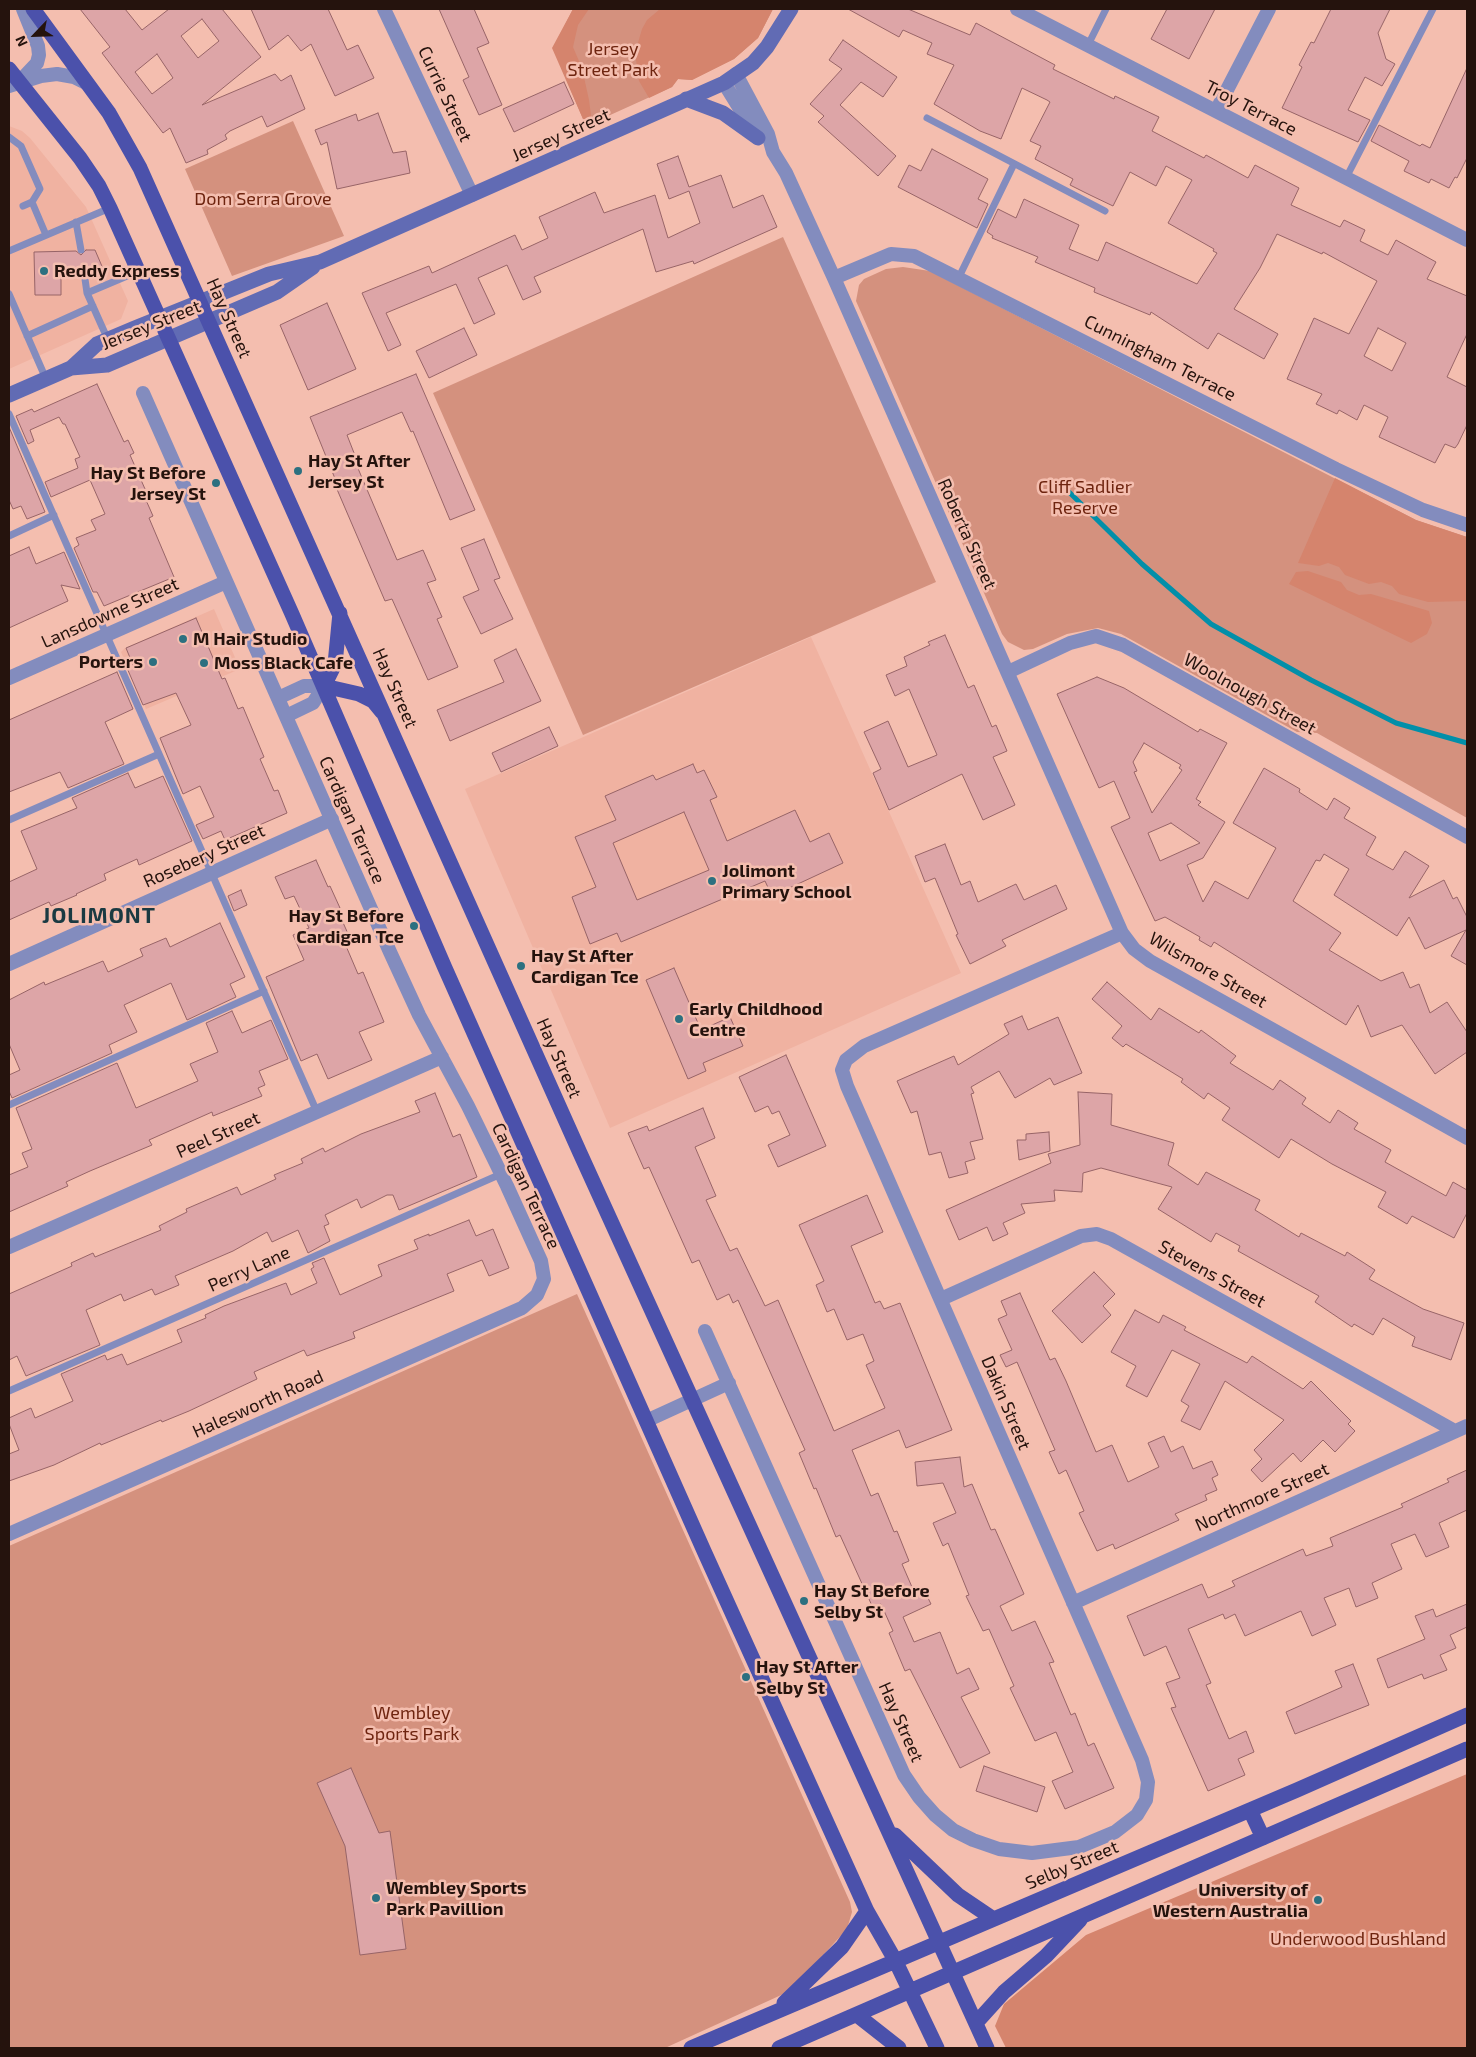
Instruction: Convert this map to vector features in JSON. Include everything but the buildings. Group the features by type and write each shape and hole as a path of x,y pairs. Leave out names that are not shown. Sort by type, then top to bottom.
{"main road":[{"name":"Hay Street","path":"33,9 109,112 140,168 693,1400 889,1828 987,2048"},
{"path":"9,69 14,84 80,158 99,186 110,208 324,686 449,977 646,1421 867,1910 895,1960 937,2048"},
{"path":"324,686 335,664 340,612"},
{"path":"324,686 359,694 373,700 389,720"},
{"name":"Selby Street","path":"691,2048 992,1918 1250,1810 1467,1714"},
{"path":"779,2048 911,1993 1467,1749"},
{"path":"1250,1810 1263,1838"},
{"path":"889,1828 958,1895 992,1918"},
{"path":"776,2011 842,1947 867,1910"},
{"path":"976,2023 1004,1992 1046,1956 1084,1916"},
{"path":"857,2015 899,2048"}],"street":[{"path":"14,84 37,62 39,54 38,46 23,9"},
{"name":"Currie Street","path":"384,9 472,195"},
{"name":"Jersey Street","path":"9,395 71,368 97,344 200,300 269,274 320,262 730,78 753,63 767,47 791,9"},
{"name":"Troy Terrace","path":"1017,9 1467,240"},
{"path":"1216,111 1270,9"},
{"path":"14,84 57,74 74,77 88,84"},
{"name":"Roberta Street","path":"730,78 758,138 773,152 786,173 1008,672 1122,934"},
{"name":"Roberta Street","path":"730,78 768,134 773,152"},
{"path":"686,98 723,113 758,138"},
{"name":"Cunningham Terrace","path":"834,278 878,258 900,254 914,256 959,277 1336,469 1423,510 1467,525"},
{"name":"Jersey Street","path":"71,368 107,365 277,292 320,262"},
{"name":"Cardigan Terrace","path":"143,393 405,986 501,1174 541,1261 544,1279 537,1295 522,1308"},
{"name":"Lansdowne Street","path":"9,678 226,582"},
{"name":"Woolnough Street","path":"1008,672 1070,643 1096,636 1123,645 1467,837"},
{"path":"278,698 304,686 324,686"},
{"path":"286,716 312,703 324,686"},
{"name":"Rosebery Street","path":"9,964 332,820"},
{"name":"Dakin Street","path":"1122,934 864,1046 846,1060 842,1070 847,1086 1142,1760"},
{"name":"Wilsmore Street","path":"1122,934 1134,949 1150,961 1467,1138"},
{"name":"Peel Street","path":"9,1247 442,1057"},
{"name":"Stevens Street","path":"941,1299 1081,1236 1097,1234 1111,1239 1461,1429"},
{"name":"Halesworth Road","path":"9,1534 522,1308"},
{"name":"Hay Street","path":"705,1331 904,1775 919,1797 935,1815 953,1830 973,1840 1000,1849 1032,1853 1079,1847 1115,1832 1137,1815 1146,1800 1148,1782 1142,1760"},
{"path":"646,1421 729,1383"},
{"name":"Northmore Street","path":"1073,1602 1461,1429"}],"lane":[{"path":"1088,44 1106,9"},
{"path":"1346,178 1433,9"},
{"path":"927,118 1105,211"},
{"path":"9,137 21,146 40,189 32,202 23,206"},
{"path":"959,277 1014,164"},
{"path":"32,202 46,235"},
{"path":"9,251 110,208"},
{"path":"76,222 80,250"},
{"path":"87,293 139,271"},
{"path":"84,272 87,293 108,340"},
{"path":"9,294 46,379"},
{"path":"27,336 93,306"},
{"path":"9,414 318,1112"},
{"path":"9,536 54,515"},
{"path":"9,820 159,754"},
{"path":"9,1104 264,991"},
{"name":"Perry Lane","path":"9,1391 501,1174"}],"shaded area":[{"path":"9,126 22,131 30,138 86,207 128,301 121,319 9,369"},
{"path":"214,609 240,669 146,709 121,652 125,648"},
{"name":"Jolimont Primary School","path":"811,637 961,973 610,1128 465,789"}],"green space":[{"name":"Jersey Street Park","path":"573,9 773,9 758,38 734,59 692,80 678,79 672,87 586,126 553,48"},
{"path":"573,9 589,9 578,25 573,47 582,68 589,100 592,123 586,126 552,48"},
{"path":"660,9 773,9 758,38 734,59 692,80 678,79 672,87 649,98 639,81 635,53 642,29 647,20"},
{"name":"Dom Serra Grove","path":"293,121 344,236 232,276 185,169"},
{"path":"783,237 936,582 583,735 433,393"},
{"name":"Cliff Sadlier Reserve","path":"903,267 930,271 1416,520 1467,537 1467,818 1317,733 1297,732 1121,634 1098,628 1067,634 1033,649 1024,650 1008,642 1002,634 856,301 859,285 864,279 886,269"},
{"path":"1335,478 1416,520 1467,537 1467,601 1428,602 1399,594 1392,586 1381,582 1369,584 1345,575 1339,567 1328,563 1319,566 1298,563"},
{"path":"1308,571 1341,582 1347,590 1359,595 1371,594 1429,611 1432,623 1427,634 1411,643 1289,584 1296,572"},
{"name":"Wembley Sports Park","path":"577,1294 850,1902 852,1912 847,1929 790,1991 665,2048 9,2048 9,1546"},
{"name":"Underwood Bushland","path":"1467,1774 1467,2048 1006,2048 995,2026 1004,2004 1086,1935"}],"waterway":[{"path":"1067,490 1142,564 1211,624 1311,680 1396,723 1467,743"}],"place":[{"name":"Reddy Express","path":"44,271"},
{"name":"Hay St After Jersey St","path":"298,471"},
{"name":"Hay St Before Jersey St","path":"216,483"},
{"name":"M Hair Studio","path":"183,639"},
{"name":"Porters","path":"153,662"},
{"name":"Moss Black Cafe","path":"204,663"},
{"name":"Jolimont Primary School","path":"712,881"},
{"name":"Hay St Before Cardigan Tce","path":"414,926"},
{"name":"Hay St After Cardigan Tce","path":"521,966"},
{"name":"Early Childhood Centre","path":"679,1019"},
{"name":"Hay St Before Selby St","path":"804,1601"},
{"name":"Hay St After Selby St","path":"746,1677"},
{"name":"Wembley Sports Park Pavillion","path":"376,1898"},
{"name":"University of Western Australia","path":"1318,1900"}],"district":[{"name":"JOLIMONT","path":"99,916"}]}
